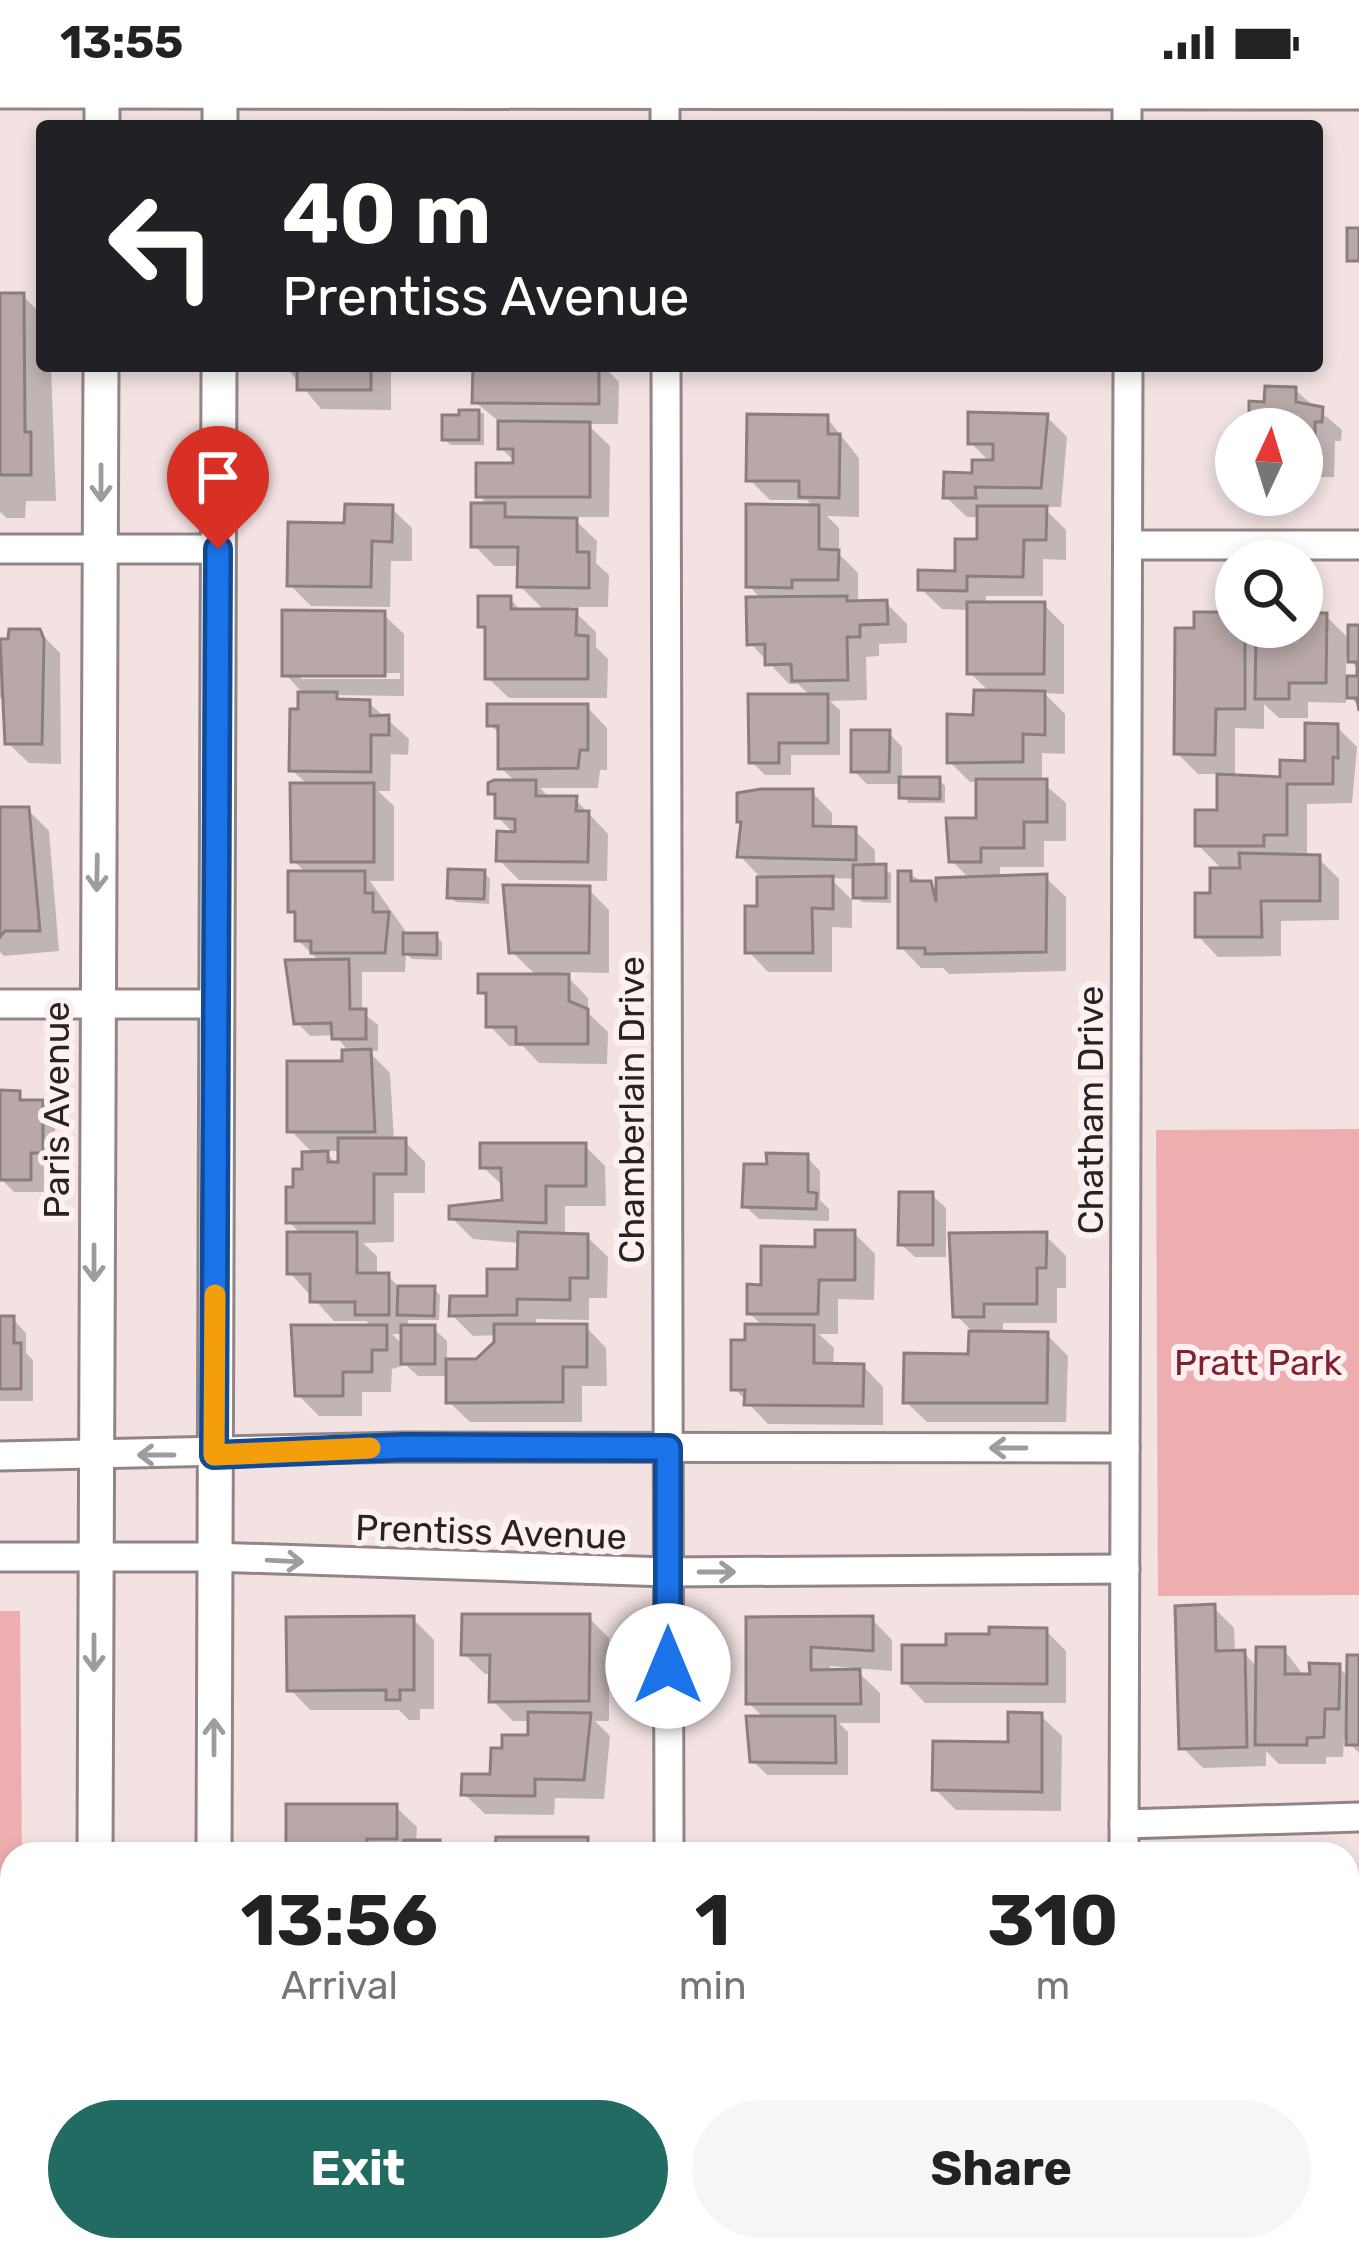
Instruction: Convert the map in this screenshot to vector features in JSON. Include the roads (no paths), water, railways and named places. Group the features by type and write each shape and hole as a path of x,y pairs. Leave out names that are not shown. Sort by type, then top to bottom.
{"street":[{"path":"665,89 665,120"},
{"path":"0,94 102,101 665,89 1127,89 1359,95"},
{"path":"1127,89 1127,120"},
{"name":"Paris Avenue","path":"95,1842 101,372"},
{"path":"214,1842 219,372"},
{"name":"Chamberlain Drive","path":"666,372 669,1842"},
{"name":"Chatham Drive","path":"1124,1842 1128,372"},
{"path":"1129,545 1359,545"},
{"path":"0,548 218,549"},
{"path":"0,1004 217,1004"},
{"path":"0,1456 214,1455 405,1447 1125,1448"},
{"name":"Prentiss Avenue","path":"0,1557 214,1557 668,1572 1125,1569"},
{"path":"1124,1824 1359,1816"}],"park label":[{"name":"Pratt Park","path":"1258,1362"}]}
